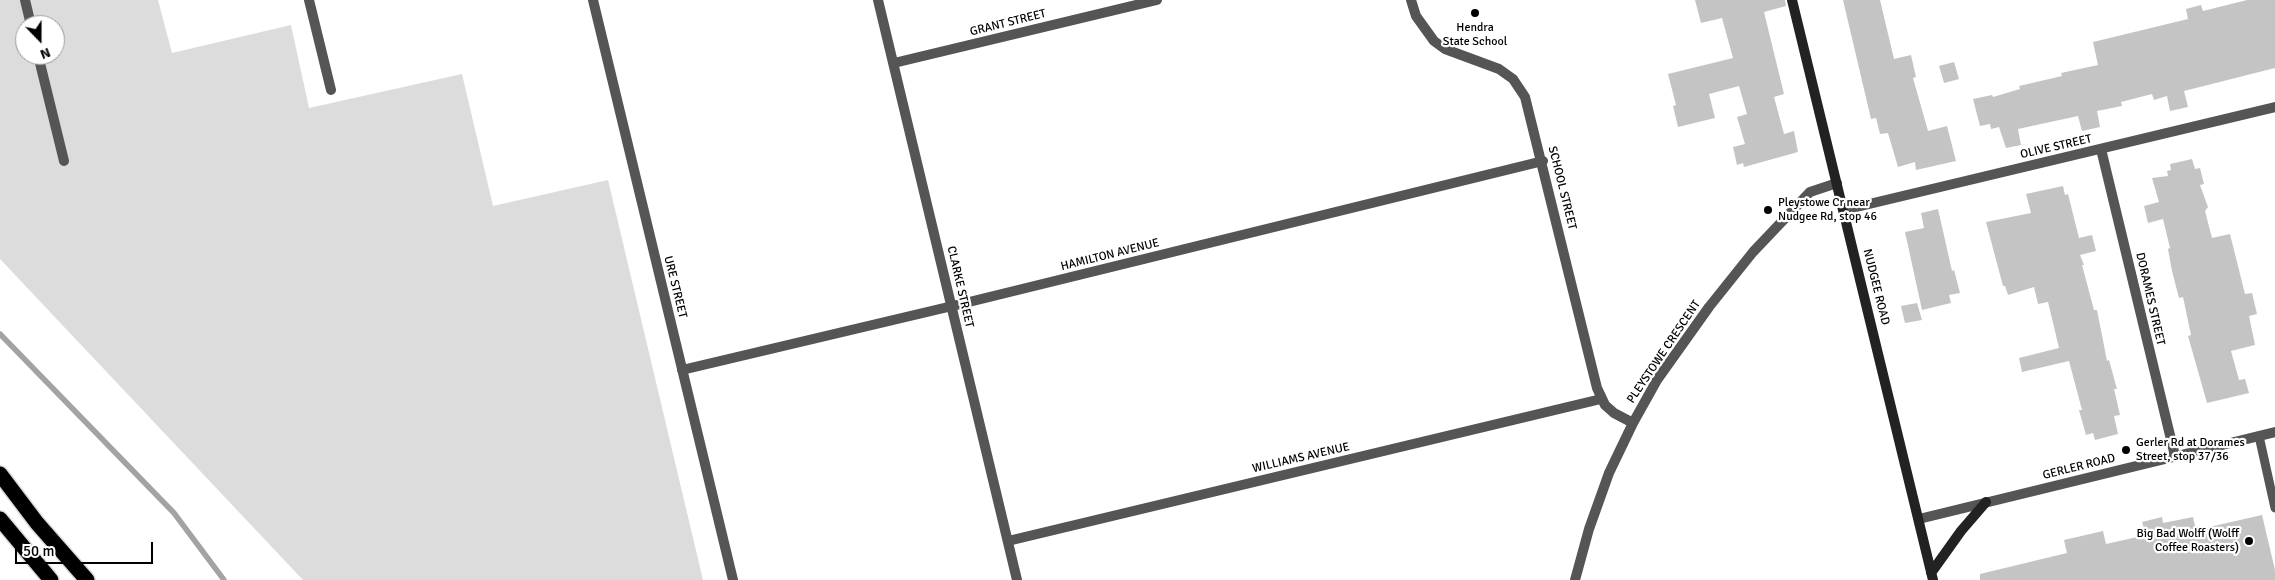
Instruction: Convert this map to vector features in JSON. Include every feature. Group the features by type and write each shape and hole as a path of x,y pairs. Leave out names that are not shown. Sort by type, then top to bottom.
{"highway":[{"path":"0,474 37,523 87,580"},
{"path":"0,518 51,580"}],"main road":[{"name":"NUDGEE ROAD","path":"1792,0 1932,577"},
{"path":"1932,577 1962,531 1986,502"}],"street":[{"path":"25,0 29,15"},
{"path":"309,0 331,90"},
{"name":"URE STREET","path":"593,0 733,580"},
{"name":"CLARKE STREET","path":"878,0 1017,580"},
{"name":"GRANT STREET","path":"894,63 1157,0"},
{"name":"SCHOOL STREET","path":"1411,0 1416,16 1434,41 1445,49 1499,69 1520,88 1530,110 1601,399"},
{"path":"40,65 64,161"},
{"name":"OLIVE STREET","path":"1844,210 2275,107"},
{"name":"DORAMES STREET","path":"2102,149 2175,456"},
{"name":"HAMILTON AVENUE","path":"682,370 1543,161"},
{"name":"PLEYSTOWE CRESCENT","path":"1575,580 1589,529 1610,473 1633,423 1657,380 1709,307 1753,252 1810,192 1837,183"},
{"path":"1601,399 1614,413 1633,423"},
{"name":"WILLIAMS AVENUE","path":"1008,541 1601,399"},
{"name":"GERLER ROAD","path":"1919,519 2275,432"}],"lane":[{"path":"2259,436 2275,508"}],"shaded area":[{"path":"0,0 158,0 172,53 291,25 309,108 462,74 493,206 608,180 703,580 303,580 0,259"}],"building":[{"path":"1695,0 1785,0 1786,6 1764,12 1784,94 1774,97 1784,134 1794,131 1798,152 1744,167 1743,163 1737,165 1733,147 1745,144 1737,117 1747,114 1739,86 1709,94 1715,118 1678,127 1673,106 1676,105 1668,74 1733,58 1722,18 1701,23"},
{"path":"1843,0 1880,0 1894,59 1911,55 1916,77 1913,78 1928,131 1947,126 1956,161 1916,170 1915,162 1898,167 1888,133 1880,134 1876,118 1871,119"},
{"path":"2247,0 2275,0 2275,68 2184,91 2188,107 2170,111 2167,96 2154,100 2152,94 2121,102 2122,106 2097,111 2100,127 2082,131 2078,116 2018,129 2021,145 2006,148 1999,127 1991,129 1990,124 1980,126 1973,99 1992,95 1993,97 2020,89 2019,86 2062,76 2061,73 2098,65 2093,42 2188,19 2186,9 2201,5 2203,11"},
{"path":"1954,62 1959,79 1944,83 1939,66"},
{"path":"2192,159 2195,169 2200,168 2204,184 2200,185 2208,207 2205,211 2212,238 2230,234 2245,294 2252,293 2257,314 2249,316 2255,345 2231,351 2239,380 2245,379 2249,393 2207,403 2188,336 2191,335 2183,297 2179,298 2172,271 2168,249 2170,248 2163,219 2148,223 2144,206 2159,202 2152,178 2168,176 2167,171 2171,170 2170,164"},
{"path":"2063,186 2065,195 2068,194 2079,238 2092,235 2096,251 2080,255 2094,310 2097,310 2107,361 2109,360 2117,389 2114,389 2120,415 2114,416 2118,434 2095,440 2093,433 2086,435 2079,410 2082,410 2069,361 2022,372 2019,358 2059,348 2048,302 2038,304 2034,287 2008,295 2005,286 2003,286 1986,222 2031,213 2026,194"},
{"path":"1938,209 1952,271 1954,270 1960,293 1949,295 1951,303 1922,310 1905,232 1924,228 1921,213"},
{"path":"1917,303 1922,320 1905,323 1901,306"},
{"path":"2262,515 2275,570 2275,580 1980,580 1980,574 2067,553 2064,540 2103,531 2106,544 2146,535 2142,522 2162,517 2163,523 2193,517 2196,530"}],"waterway":[{"path":"0,334 174,513 224,580"}],"place":[{"name":"Hendra State School","path":"1475,13"},
{"name":"Pleystowe Cr near Nudgee Rd, stop 46","path":"1768,210"},
{"name":"Gerler Rd at Dorames Street, stop 37/36","path":"2126,450"},
{"name":"Big Bad Wolff (Wolff Coffee Roasters)","path":"2249,541"}]}
